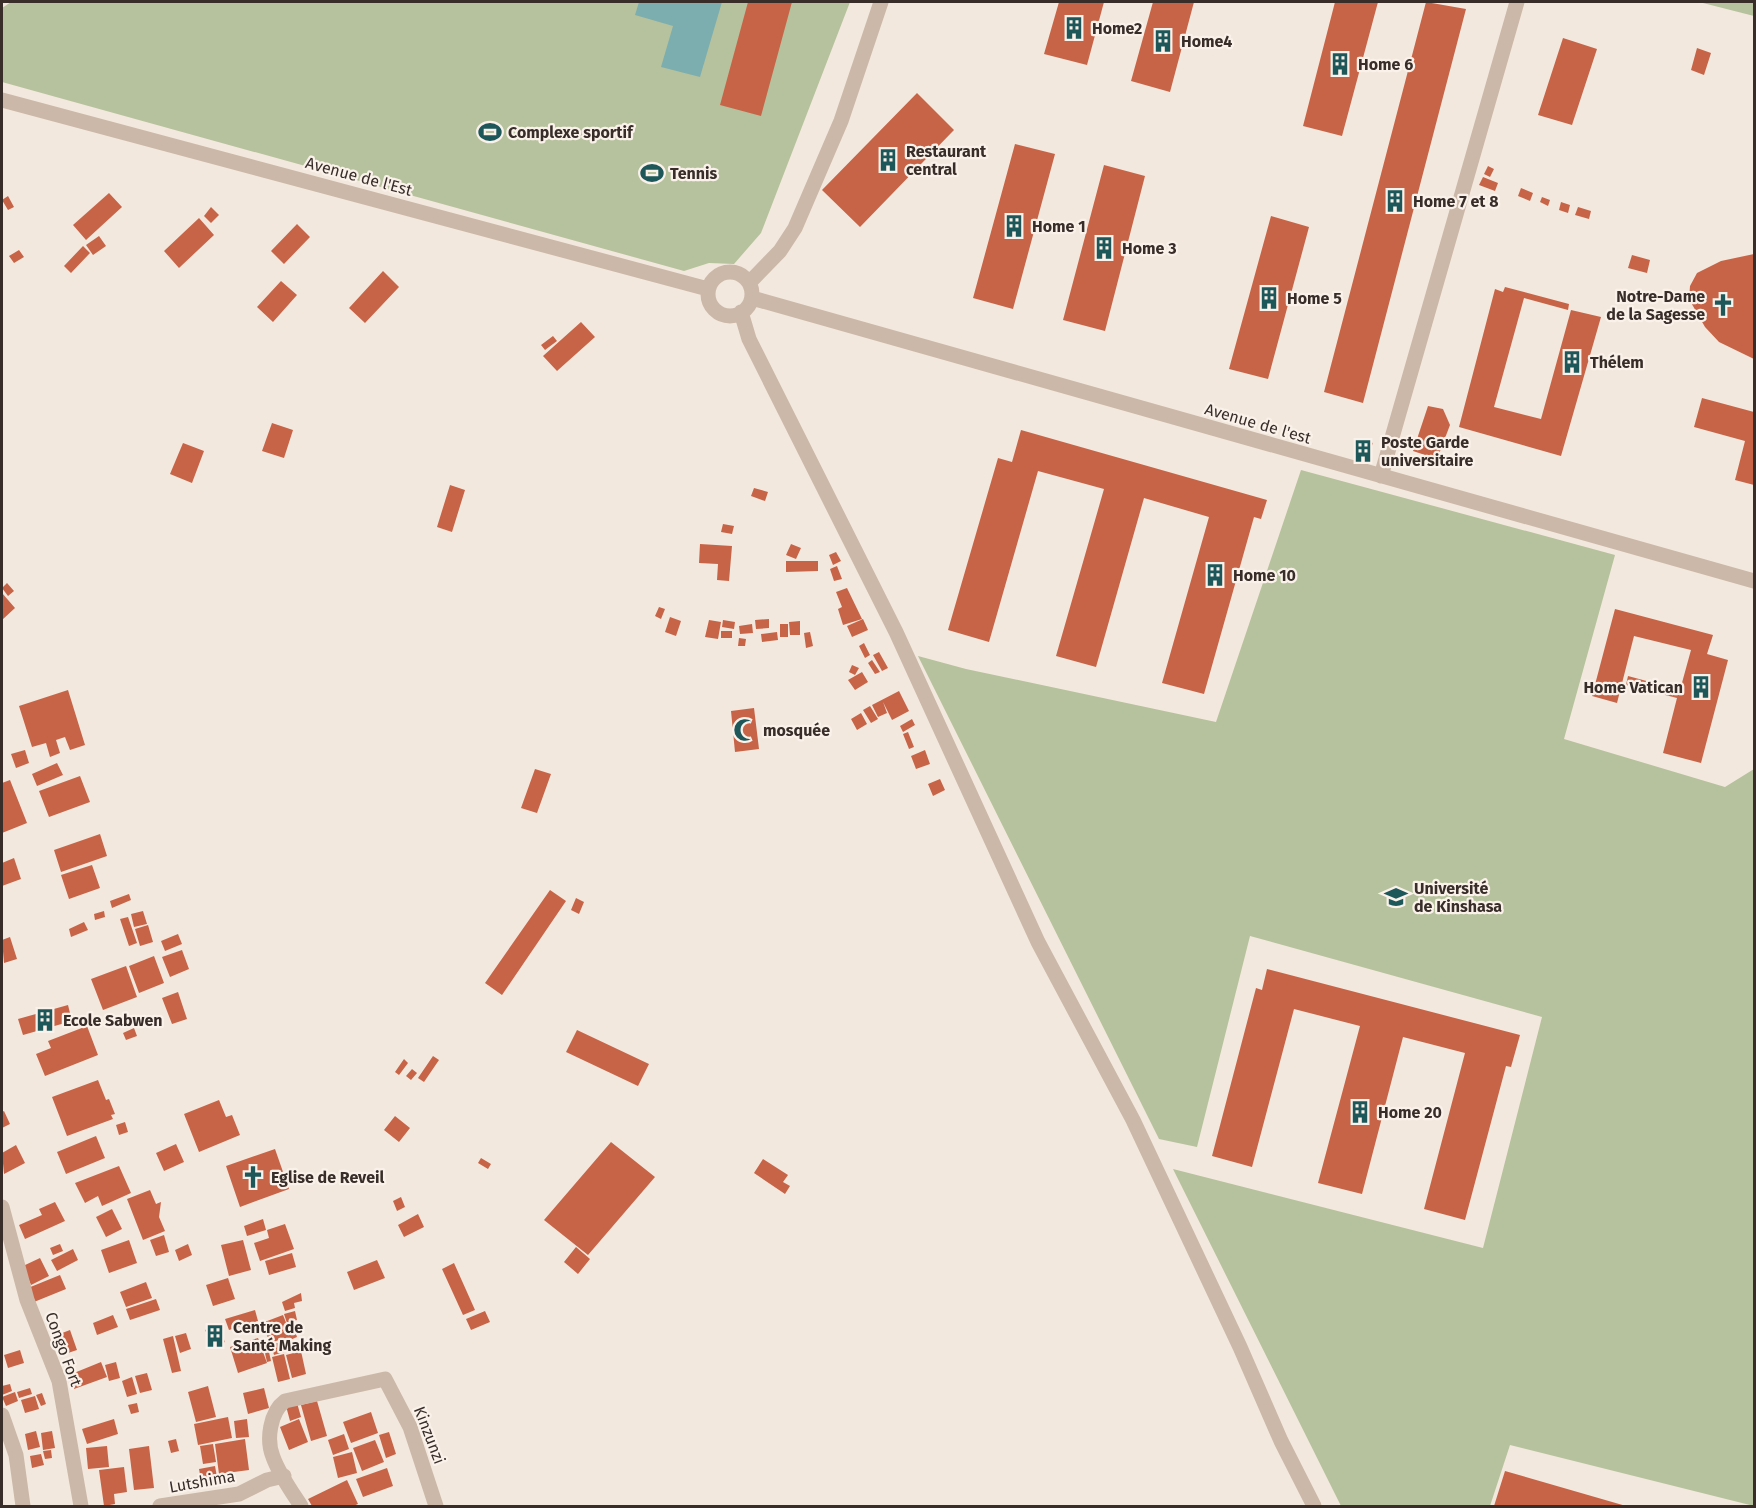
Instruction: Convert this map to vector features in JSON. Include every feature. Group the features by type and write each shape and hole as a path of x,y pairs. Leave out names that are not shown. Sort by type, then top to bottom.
{"street":[{"path":"881,2 841,121 799,221 780,251 750,290 741,312 749,339 896,632 1038,942 1132,1120 1240,1347 1281,1441 1314,1506"},
{"path":"1381,476 1516,2"},
{"name":"Avenue de l'Est","path":"2,100 708,289"},
{"path":"741,312 734,315 718,312 709,300 708,289 713,280 725,273 738,273 750,290"},
{"name":"Avenue de l'est","path":"750,290 1381,476 1755,581"},
{"name":"Congo Fort","path":"2,1207 27,1300 59,1381 81,1506"},
{"name":"Kinzunzi","path":"284,1476 272,1457 271,1440 276,1407 285,1401 385,1378 410,1427 436,1506"},
{"path":"2,1415 16,1455 23,1506"},
{"path":"284,1476 301,1506"},
{"name":"Lutshima","path":"160,1506 239,1494 267,1480 284,1476"}],"green space":[{"name":"Complexe sportif","path":"11,2 850,2 761,233 734,264 709,263 684,271 2,82 2,8"},
{"path":"1699,2 1754,2 1754,16"},
{"path":"1301,470 1615,555 1564,739 1725,787 1754,769 1754,1506 1510,1445 1490,1506 1341,1506 1173,1169 1483,1248 1542,1017 1250,936 1197,1147 1159,1139 918,656 966,669 1216,722"}],"water":[{"path":"639,2 722,2 700,77 661,67 673,26 635,15"}],"building":[{"path":"748,2 792,2 761,116 720,105"},
{"name":"Home2","path":"1059,2 1104,2 1087,65 1044,54"},
{"name":"Home4","path":"1153,2 1194,2 1170,92 1131,81"},
{"name":"Home 6","path":"1335,2 1378,2 1342,136 1303,126"},
{"name":"Home 7 et 8","path":"1426,2 1466,9 1363,403 1324,392"},
{"path":"1563,38 1597,49 1572,125 1538,115"},
{"path":"1697,48 1711,53 1704,75 1691,70"},
{"name":"Restaurant central","path":"917,93 954,130 860,227 822,190"},
{"name":"Home 1","path":"1015,144 1055,154 1013,309 973,298"},
{"name":"Home 3","path":"1104,165 1145,176 1105,331 1063,320"},
{"path":"1488,166 1494,169 1490,177 1484,174"},
{"path":"1483,177 1498,183 1495,191 1479,185"},
{"path":"1521,188 1533,193 1530,201 1518,196"},
{"path":"109,193 122,207 86,240 73,225"},
{"path":"8,196 14,207 8,210 2,200"},
{"path":"1542,197 1550,200 1548,206 1540,202"},
{"path":"1561,202 1570,205 1568,213 1559,210"},
{"path":"211,207 219,215 211,223 204,216"},
{"path":"1578,207 1591,211 1589,219 1575,215"},
{"name":"Home 5","path":"1271,216 1309,227 1268,379 1229,369"},
{"path":"199,218 214,235 179,268 164,251"},
{"path":"297,224 310,237 284,264 271,251"},
{"path":"99,236 106,246 93,255 86,245"},
{"path":"83,246 90,253 71,273 64,266"},
{"path":"19,250 24,257 14,263 9,256"},
{"name":"Notre-Dame de la Sagesse","path":"1754,254 1754,359 1719,342 1705,327 1689,299 1690,286 1697,273 1721,261"},
{"path":"1632,255 1650,260 1647,273 1628,268"},
{"path":"383,271 399,287 365,323 349,308"},
{"path":"281,281 297,295 273,322 257,307"},
{"name":"Thélem","path":"1505,287 1569,304 1568,310 1524,298 1494,407 1541,419 1571,310 1601,317 1561,456 1459,427 1495,289 1503,292"},
{"path":"581,322 595,337 557,371 543,356"},
{"path":"553,336 557,341 545,350 541,345"},
{"path":"1702,398 1754,412 1754,485 1735,480 1745,441 1694,427"},
{"path":"1428,406 1443,409 1450,425 1437,459 1413,451"},
{"path":"272,423 293,430 284,458 262,451"},
{"name":"Home 10","path":"1021,430 1267,500 1261,519 1254,517 1204,694 1162,683 1209,517 1144,498 1096,667 1056,656 1104,489 1038,471 989,642 948,630 998,458 1012,462"},
{"name":"Poste Garde universitaire","path":"1362,438 1373,443 1367,459 1354,456 1355,446"},
{"path":"183,443 204,451 192,483 170,474"},
{"path":"450,485 465,490 452,532 437,527"},
{"path":"754,488 768,492 765,501 751,496"},
{"path":"723,524 734,526 732,534 721,532"},
{"path":"700,544 732,546 729,581 717,580 718,564 699,563"},
{"path":"791,544 801,548 796,559 786,555"},
{"path":"836,552 841,561 833,565 829,555"},
{"path":"786,561 818,561 818,571 786,572"},
{"path":"837,566 842,579 834,581 830,569"},
{"path":"7,583 14,591 8,596 2,588"},
{"path":"847,588 862,619 843,625 838,609 842,607 836,592"},
{"path":"2,593 15,608 2,620"},
{"path":"659,607 665,609 661,619 655,616"},
{"name":"Home Vatican","path":"1615,609 1713,635 1707,654 1728,660 1701,763 1663,753 1677,698 1626,685 1628,676 1680,690 1691,650 1634,636 1617,703 1592,696"},
{"path":"670,617 681,621 676,636 665,632"},
{"path":"769,619 769,628 756,629 755,620"},
{"path":"863,619 868,630 852,637 847,626"},
{"path":"709,620 721,622 718,639 705,637"},
{"path":"723,620 735,622 734,629 722,627"},
{"path":"800,621 800,635 790,635 789,622"},
{"path":"752,624 753,633 740,634 739,626"},
{"path":"780,624 788,624 788,637 780,637"},
{"path":"721,631 732,631 732,638 721,638"},
{"path":"777,632 778,640 762,642 761,634"},
{"path":"810,632 813,646 806,648 804,633"},
{"path":"739,638 746,639 745,646 738,646"},
{"path":"864,643 870,655 865,658 859,646"},
{"path":"879,652 888,668 882,671 873,655"},
{"path":"872,660 880,672 875,674 868,663"},
{"path":"852,665 859,668 855,675 849,672"},
{"path":"862,672 868,682 855,690 848,680"},
{"path":"68,690 85,745 70,750 65,737 56,740 60,753 50,757 46,743 32,747 19,706"},
{"path":"899,691 909,711 892,720 883,702 887,713 878,717 872,705"},
{"path":"870,706 878,719 871,723 863,710"},
{"name":"mosquée","path":"754,708 759,749 735,752 731,711"},
{"path":"861,713 867,724 857,730 851,719"},
{"path":"912,719 915,725 903,732 900,726"},
{"path":"908,732 914,747 909,749 903,734"},
{"path":"25,750 29,763 16,768 11,754"},
{"path":"925,750 930,764 916,769 911,756"},
{"path":"57,763 63,775 37,786 32,774"},
{"path":"535,769 551,774 537,813 521,808"},
{"path":"80,776 90,802 49,817 39,791"},
{"path":"940,779 945,790 933,796 928,784"},
{"path":"10,780 27,823 2,833 2,783"},
{"path":"100,834 107,856 61,872 54,850"},
{"path":"14,858 21,879 2,886 2,863"},
{"path":"92,865 100,888 69,899 61,875"},
{"path":"550,890 566,901 502,995 485,983"},
{"path":"129,894 131,900 112,908 110,901"},
{"path":"576,898 584,902 579,914 571,910"},
{"path":"104,911 105,917 95,920 94,914"},
{"path":"143,911 147,924 134,927 131,914"},
{"path":"128,917 137,943 129,946 120,919"},
{"path":"84,922 88,930 71,937 69,929"},
{"path":"148,925 153,942 140,946 135,929"},
{"path":"178,934 182,944 165,951 161,941"},
{"path":"10,937 17,959 4,963 2,940"},
{"path":"182,950 189,969 170,977 162,957"},
{"path":"154,956 164,983 139,993 129,966"},
{"path":"126,966 137,997 103,1010 91,979"},
{"name":"Home 20","path":"1267,969 1520,1035 1511,1067 1506,1066 1465,1220 1424,1209 1465,1053 1403,1037 1362,1194 1318,1183 1360,1026 1294,1009 1252,1167 1212,1156 1256,988 1262,990"},
{"path":"178,992 187,1019 172,1024 162,998"},
{"name":"Ecole Sabwen","path":"68,1005 72,1021 23,1035 18,1019"},
{"path":"87,1026 98,1055 45,1076 36,1054 51,1048 48,1041"},
{"path":"134,1028 137,1036 126,1040 123,1033"},
{"path":"577,1030 649,1064 638,1086 566,1052"},
{"path":"433,1056 439,1060 424,1082 418,1078"},
{"path":"404,1059 408,1063 399,1075 395,1072"},
{"path":"412,1069 417,1073 411,1080 406,1076"},
{"path":"98,1080 115,1114 111,1115 113,1119 67,1136 52,1097"},
{"path":"219,1100 226,1117 232,1115 240,1135 199,1152 184,1114"},
{"path":"4,1111 10,1124 2,1128 2,1112"},
{"path":"395,1116 410,1128 399,1142 384,1130"},
{"path":"125,1122 128,1132 119,1135 116,1125"},
{"path":"96,1136 105,1158 66,1174 57,1152"},
{"path":"611,1142 655,1177 588,1255 544,1220"},
{"path":"176,1144 184,1162 164,1171 156,1153"},
{"path":"16,1145 25,1163 4,1174 2,1153"},
{"path":"275,1149 289,1189 240,1207 226,1166"},
{"path":"481,1158 491,1164 488,1169 478,1163"},
{"path":"763,1159 788,1175 783,1182 790,1186 785,1194 754,1173"},
{"path":"119,1166 131,1193 102,1206 98,1196 85,1203 75,1183"},
{"path":"150,1190 156,1204 161,1202 159,1217 165,1231 143,1240 127,1199"},
{"path":"401,1197 405,1207 397,1211 393,1201"},
{"path":"55,1202 65,1221 25,1239 19,1225 42,1215 39,1209"},
{"path":"112,1209 122,1229 106,1237 96,1217"},
{"path":"418,1214 424,1227 404,1237 398,1225"},
{"path":"263,1219 266,1230 247,1236 244,1226"},
{"path":"285,1224 294,1249 260,1261 254,1243 269,1238 267,1230"},
{"path":"164,1235 169,1252 156,1256 150,1240"},
{"path":"129,1240 137,1263 109,1273 101,1250"},
{"path":"243,1240 251,1270 229,1276 221,1245"},
{"path":"60,1244 63,1251 53,1255 50,1248"},
{"path":"188,1244 192,1255 179,1261 175,1250"},
{"path":"576,1247 590,1259 578,1274 564,1262"},
{"path":"73,1249 78,1260 57,1271 51,1260"},
{"path":"292,1253 296,1267 269,1275 265,1261"},
{"path":"40,1258 49,1276 31,1285 23,1266"},
{"path":"377,1260 385,1278 354,1290 347,1272"},
{"path":"454,1263 475,1310 463,1315 442,1269"},
{"path":"60,1275 66,1289 34,1302 28,1288"},
{"path":"228,1278 235,1299 213,1306 206,1285"},
{"path":"146,1282 152,1298 126,1307 120,1292"},
{"path":"301,1293 302,1301 294,1303 295,1308 285,1311 282,1302"},
{"path":"156,1299 160,1310 130,1320 126,1309"},
{"path":"255,1310 258,1321 229,1330 225,1319"},
{"path":"295,1311 297,1320 287,1323 284,1314"},
{"path":"485,1311 490,1322 471,1330 466,1319"},
{"path":"113,1315 118,1327 97,1335 93,1323"},
{"path":"283,1315 289,1330 294,1328 297,1337 283,1343 282,1339 270,1343 262,1323"},
{"name":"Centre de Santé Making","path":"218,1324 225,1342 213,1348 205,1330"},
{"path":"70,1330 77,1350 65,1354 57,1335"},
{"path":"186,1333 191,1349 180,1353 175,1336"},
{"path":"173,1336 181,1371 172,1373 163,1339"},
{"path":"258,1338 267,1363 238,1373 230,1347"},
{"path":"266,1339 271,1361 267,1362 262,1340"},
{"path":"297,1341 299,1350 287,1352 286,1343"},
{"path":"281,1342 284,1352 274,1355 271,1345"},
{"path":"20,1350 24,1363 8,1368 4,1355"},
{"path":"301,1351 306,1374 292,1378 286,1355"},
{"path":"284,1354 290,1379 278,1382 272,1357"},
{"path":"101,1362 107,1377 74,1389 69,1375"},
{"path":"116,1362 120,1378 109,1381 105,1365"},
{"path":"147,1373 152,1390 140,1393 135,1376"},
{"path":"132,1377 137,1394 127,1397 122,1381"},
{"path":"10,1384 12,1391 2,1395 2,1386"},
{"path":"208,1386 216,1417 196,1422 188,1392"},
{"path":"30,1388 32,1394 19,1398 17,1392"},
{"path":"264,1388 269,1408 248,1414 243,1393"},
{"path":"15,1392 18,1401 6,1406 2,1397"},
{"path":"42,1393 46,1404 41,1406 36,1395"},
{"path":"35,1396 39,1409 25,1413 21,1400"},
{"path":"317,1401 327,1436 311,1441 301,1405"},
{"path":"137,1403 139,1412 131,1414 128,1405"},
{"path":"297,1403 301,1417 290,1421 286,1406"},
{"path":"371,1412 378,1433 351,1443 343,1422"},
{"path":"228,1417 232,1438 198,1445 194,1424"},
{"path":"114,1419 118,1434 87,1444 82,1429"},
{"path":"247,1419 249,1437 236,1438 234,1421"},
{"path":"299,1419 308,1442 289,1450 280,1427"},
{"path":"36,1431 40,1447 28,1450 25,1434"},
{"path":"52,1431 55,1448 43,1450 41,1433"},
{"path":"389,1432 396,1454 386,1458 379,1435"},
{"path":"344,1434 349,1449 333,1455 328,1440"},
{"path":"176,1439 179,1451 171,1453 168,1441"},
{"path":"245,1439 249,1470 219,1474 215,1444"},
{"path":"375,1440 384,1462 362,1471 353,1448"},
{"path":"213,1444 216,1462 203,1464 200,1446"},
{"path":"107,1446 109,1467 88,1469 86,1448"},
{"path":"149,1446 154,1488 134,1490 129,1449"},
{"path":"51,1450 52,1458 45,1459 43,1451"},
{"path":"352,1452 357,1473 338,1478 333,1457"},
{"path":"41,1454 44,1465 32,1468 30,1456"},
{"path":"215,1466 217,1477 201,1480 199,1469"},
{"path":"124,1467 127,1492 114,1494 115,1504 104,1506 99,1470"},
{"path":"387,1468 393,1486 363,1497 356,1479"},
{"path":"1505,1471 1626,1506 1494,1506"},
{"path":"347,1480 358,1504 312,1506 308,1499"}],"place":[{"name":"Home2","path":"1074,28"},
{"name":"Home4","path":"1163,41"},
{"name":"Home 6","path":"1340,64"},
{"name":"Complexe sportif","path":"490,132"},
{"name":"Restaurant central","path":"888,160"},
{"name":"Tennis","path":"652,173"},
{"name":"Home 7 et 8","path":"1395,201"},
{"name":"Home 1","path":"1014,226"},
{"name":"Home 3","path":"1104,248"},
{"name":"Home 5","path":"1269,298"},
{"name":"Notre-Dame de la Sagesse","path":"1723,305"},
{"name":"Thélem","path":"1572,362"},
{"name":"Poste Garde universitaire","path":"1363,451"},
{"name":"Home 10","path":"1215,575"},
{"name":"Home Vatican","path":"1701,687"},
{"name":"mosquée","path":"745,730"},
{"name":"Université de Kinshasa","path":"1396,897"},
{"name":"Ecole Sabwen","path":"45,1020"},
{"name":"Home 20","path":"1360,1112"},
{"name":"Eglise de Reveil","path":"253,1177"},
{"name":"Centre de Santé Making","path":"215,1336"}]}
